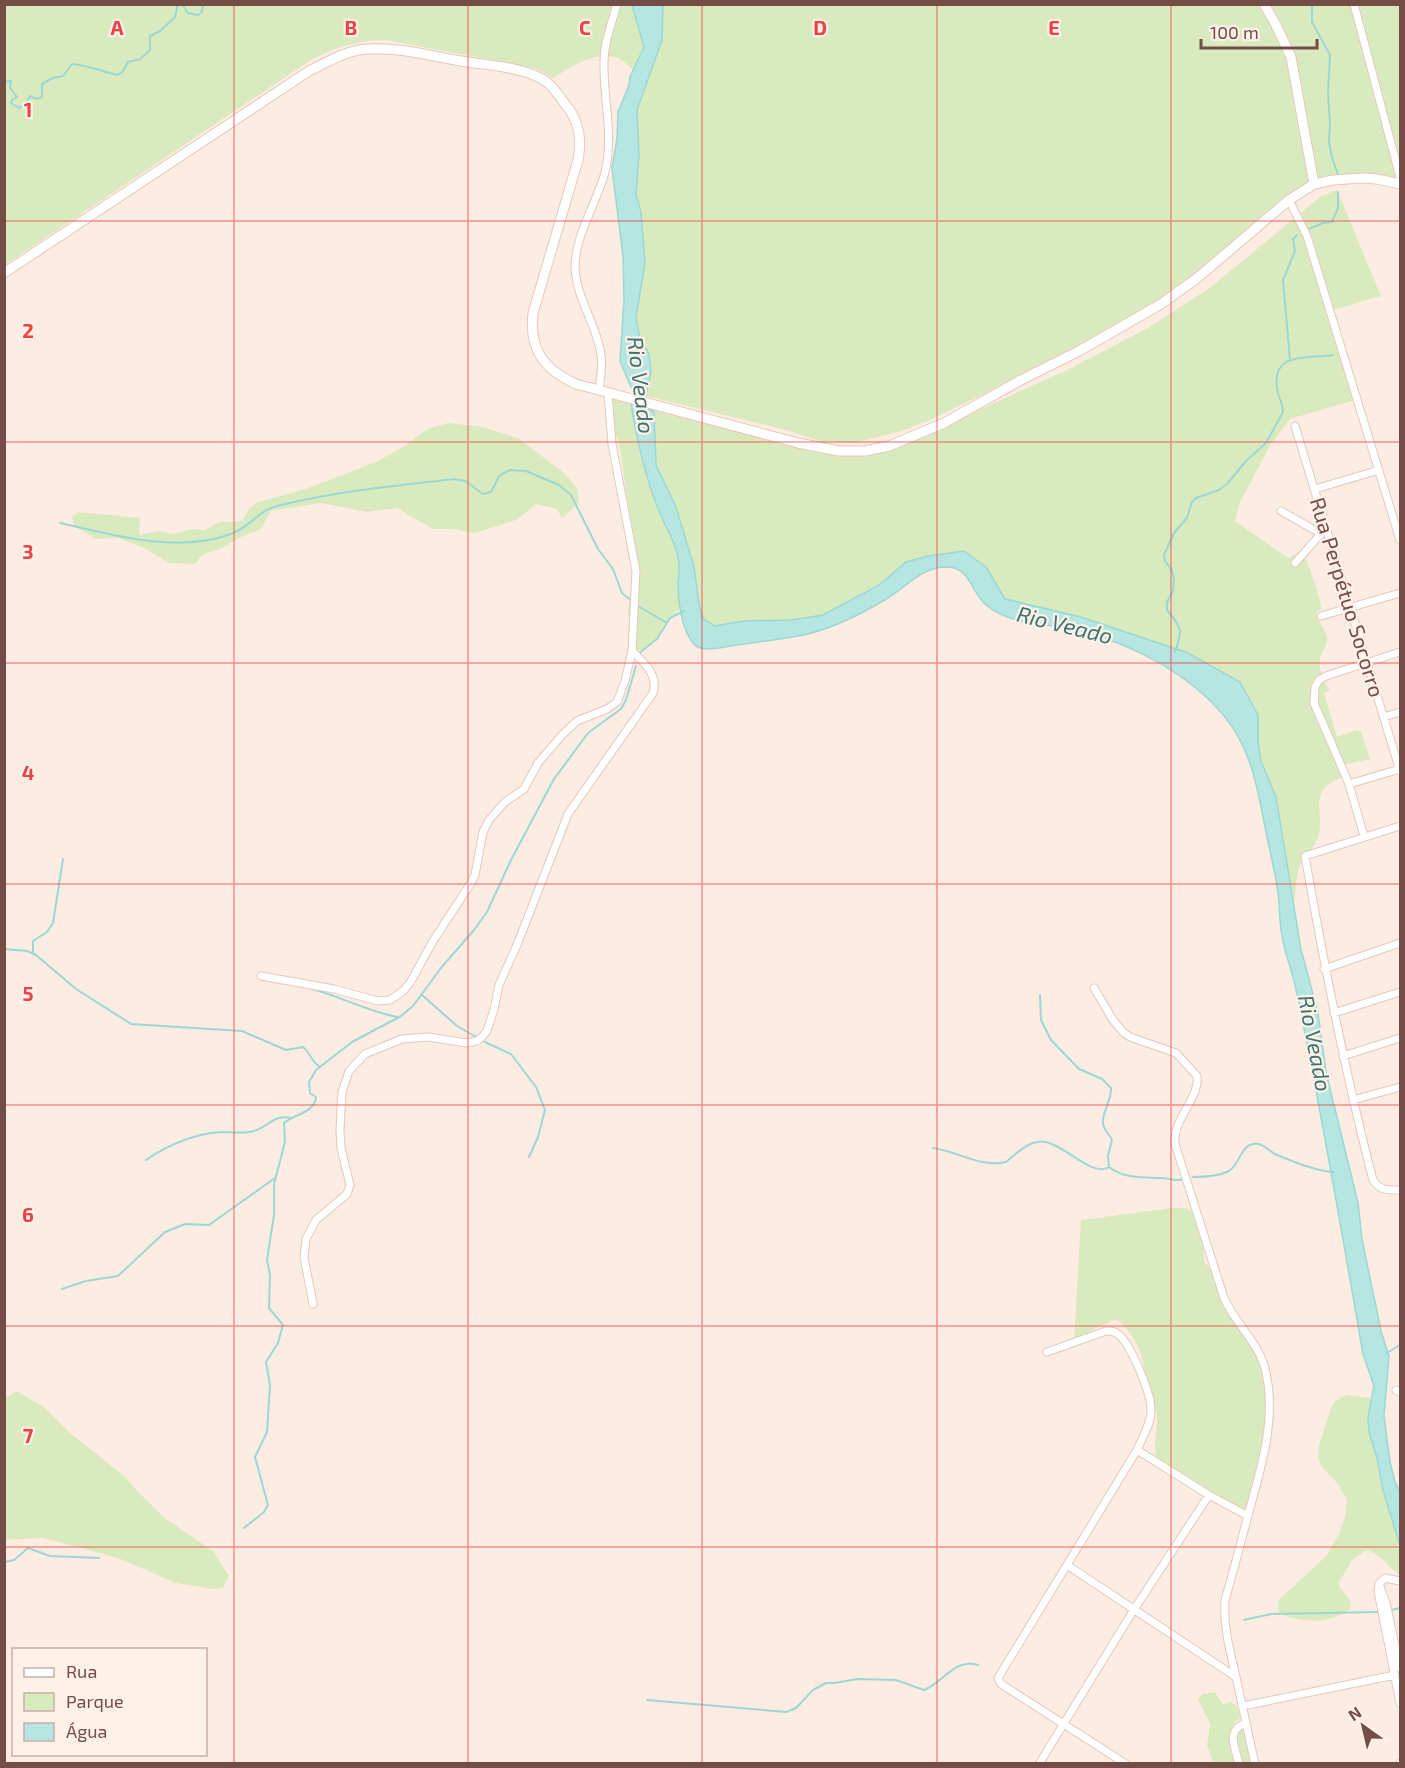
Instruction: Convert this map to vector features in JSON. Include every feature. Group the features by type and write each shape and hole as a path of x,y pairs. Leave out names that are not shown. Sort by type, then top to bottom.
{"main road":[{"path":"1264,4 1291,57 1314,184"},
{"path":"4,273 309,71 348,52 391,49 511,69 533,75 548,83 571,111 579,128 581,146 532,313 533,344 542,359 557,374 576,384 603,392 798,443 839,451 865,451 889,446 944,423 1138,319 1196,279 1289,200 1314,184 1362,178 1401,184"}],"street":[{"path":"261,976 334,989 378,1001 390,1000 403,991 472,880 483,832 489,820 499,808 528,784 538,764 577,721 607,709 617,702 625,681 632,651 636,571 603,392 601,354 580,298 575,265 578,246 599,191 608,157 610,136 604,62 607,38 617,4"},
{"path":"1354,4 1401,177"},
{"path":"1289,200 1310,246 1401,540"},
{"name":"Rua Perpétuo Socorro","path":"1295,426 1315,489 1323,531 1352,606 1400,770"},
{"path":"1315,489 1379,470"},
{"name":"Rua Perpétuo Socorro","path":"1281,511 1323,531"},
{"path":"1295,562 1323,531"},
{"path":"1321,616 1401,593"},
{"path":"314,1304 304,1257 306,1239 316,1220 347,1194 350,1185 341,1148 340,1129 342,1092 349,1071 365,1053 402,1039 428,1037 472,1042 482,1037 487,1031 499,985 568,814 653,693 655,680 632,651"},
{"path":"1364,836 1349,784 1314,703 1315,687 1326,676 1401,652"},
{"path":"1384,717 1401,712"},
{"path":"1349,784 1400,770"},
{"path":"1401,826 1305,856 1324,969 1373,1180 1383,1190 1401,1190"},
{"path":"1324,969 1401,943"},
{"path":"1094,988 1123,1032 1130,1037 1176,1053 1197,1076 1196,1088 1177,1130 1175,1144 1224,1298 1261,1358 1268,1391 1269,1413 1266,1444 1226,1600 1224,1616 1255,1764"},
{"path":"1334,1013 1401,992"},
{"path":"1343,1056 1401,1038"},
{"path":"1353,1100 1401,1087"},
{"path":"1047,1352 1106,1331 1121,1336 1139,1371 1150,1402 1150,1418 1137,1450 998,1678 1001,1684 1126,1764"},
{"path":"1137,1450 1209,1495 1248,1516"},
{"path":"1039,1764 1133,1611 1209,1495"},
{"path":"1067,1565 1133,1611 1236,1677"},
{"path":"1397,1580 1385,1578 1378,1591 1401,1703"},
{"path":"1380,1584 1401,1668"},
{"path":"1243,1706 1395,1675"},
{"path":"1239,1764 1233,1738 1234,1732 1238,1726 1246,1723"}],"green space":[{"path":"5,5 632,5 644,47 634,70 618,58 600,56 584,61 553,78 537,69 386,40 366,41 329,51 311,60 5,265"},
{"path":"663,5 1400,5 1400,182 1395,179 1319,185 1300,196 1181,293 1013,380 902,431 854,443 819,441 786,430 646,396 651,371 649,354 640,339 636,317 645,263 636,194 639,154 637,110 662,40"},
{"path":"1337,190 1381,296 1325,312 1355,400 1290,419 1271,444 1240,502 1235,521 1288,558 1301,551 1304,555 1321,604 1321,609 1316,612 1325,630 1327,644 1321,655 1320,669 1330,691 1324,693 1337,737 1356,730 1361,732 1370,759 1338,766 1342,778 1330,783 1323,790 1319,805 1319,833 1316,842 1300,865 1294,903 1276,797 1261,761 1258,743 1258,715 1240,682 1188,653 1081,617 1005,599 948,552 906,562 879,584 823,615 792,620 744,621 715,626 703,619 694,567 676,507 656,465 654,411 782,442 812,452 844,456 870,453 952,422 1067,370 1148,328 1211,287 1320,197"},
{"path":"604,397 631,404 640,453 659,513 672,537 680,566 678,585 681,608 665,624 654,643 646,649 635,651 628,612 634,566 627,498 620,448"},
{"path":"448,423 482,427 518,438 564,473 577,488 579,503 562,518 557,509 536,504 516,520 475,533 452,529 433,529 397,508 367,512 321,503 271,511 261,529 202,555 195,564 169,563 142,547 118,538 96,539 74,526 72,516 79,512 140,518 139,535 158,531 174,534 192,529 204,530 220,522 242,521 249,509 258,502 303,490 376,462 402,448 427,429"},
{"path":"1186,1208 1194,1213 1202,1231 1204,1261 1218,1279 1236,1317 1258,1347 1266,1379 1268,1418 1260,1489 1251,1520 1243,1511 1157,1460 1155,1443 1157,1414 1142,1357 1132,1335 1117,1319 1074,1340 1081,1220"},
{"path":"17,1391 45,1408 70,1433 124,1476 166,1519 213,1551 229,1576 223,1588 213,1589 176,1583 118,1558 43,1538 5,1540 5,1398"},
{"path":"1347,1395 1372,1398 1368,1417 1369,1432 1400,1546 1400,1572 1399,1574 1380,1557 1366,1550 1353,1559 1339,1582 1339,1586 1351,1601 1350,1609 1325,1620 1289,1617 1280,1614 1279,1600 1326,1556 1340,1532 1345,1516 1347,1500 1338,1484 1322,1467 1318,1458 1319,1446 1331,1408 1335,1401"},
{"path":"1215,1692 1223,1705 1231,1702 1237,1706 1240,1718 1230,1733 1235,1763 1213,1763 1207,1745 1210,1724 1198,1699 1203,1694"},
{"path":"1244,1729 1251,1763 1243,1763 1237,1738 1238,1731"}],"water":[{"path":"632,5 663,5 662,40 637,110 639,154 636,194 641,212 645,263 636,317 640,339 649,354 651,371 646,396 633,392 620,361 624,300 623,256 612,168 617,139 618,112 630,77 644,47"},
{"name":"Rio Veado","path":"631,404 654,411 656,465 676,507 694,567 703,619 715,626 744,621 792,620 823,615 879,585 906,562 964,551 986,567 1005,599 1081,617 1188,653 1240,682 1258,715 1258,743 1261,761 1276,797 1301,949 1318,1013 1326,1072 1358,1203 1362,1239 1381,1331 1389,1356 1384,1416 1390,1462 1400,1492 1400,1546 1369,1432 1368,1417 1374,1386 1363,1354 1314,1080 1296,989 1282,936 1278,893 1260,801 1248,757 1234,730 1211,701 1195,687 1159,663 1099,636 1065,627 1024,622 1003,615 985,604 965,575 955,568 930,570 878,604 844,621 809,634 719,648 698,647 689,637 681,616 677,552 650,485"}],"waterway":[{"path":"4,82 11,81 10,88 17,97 11,103 19,108 26,104 30,96 37,99 42,97 42,84 63,76 72,64 118,75 128,62 140,59 150,50 150,36 160,31 175,17 178,4"},
{"path":"182,4 188,13 198,15 204,4"},
{"path":"1312,4 1312,22 1330,55 1329,141 1339,177"},
{"path":"1309,229 1332,222 1338,208 1338,192"},
{"path":"1290,360 1283,280 1295,251 1293,239 1297,235"},
{"path":"1175,652 1180,630 1167,610 1174,579 1164,555 1174,533 1187,518 1192,502 1196,498 1219,490 1227,484 1246,461 1266,443 1283,412 1277,388 1280,368 1293,359 1333,355"},
{"path":"60,523 145,540 167,542 210,540 243,528 271,508 321,496 454,479 465,481 483,494 491,492 499,476 510,470 526,471 559,485 571,495 598,549 613,569 622,593 633,602"},
{"path":"638,606 667,623"},
{"path":"638,654 657,639 670,618 684,611"},
{"path":"244,1528 264,1512 268,1505 255,1457 267,1432 270,1385 266,1362 278,1343 283,1325 269,1308 270,1275 267,1260 274,1215 274,1184 285,1142 284,1123 312,1107 316,1097 310,1093 309,1082 316,1070 352,1042 401,1016 413,1006 441,968 474,930 487,912 511,860 554,779 588,733 621,709 636,666"},
{"path":"33,953 33,941 47,932 53,923 63,859"},
{"path":"4,949 27,951 36,955 76,989 131,1024 242,1031 286,1050 303,1047 320,1067"},
{"path":"309,988 397,1017"},
{"path":"422,995 457,1026 511,1054 536,1087 545,1110 538,1137 529,1157"},
{"path":"1040,995 1041,1020 1051,1040 1079,1069 1102,1079 1111,1088 1103,1123 1112,1140 1108,1156 1109,1167"},
{"path":"146,1160 172,1145 191,1138 211,1133 250,1132 276,1119 292,1118"},
{"path":"933,1148 978,1161 997,1163 1006,1162 1028,1145 1046,1142 1093,1167 1102,1169 1109,1167 1121,1174 1134,1177 1184,1179"},
{"path":"1193,1177 1216,1175 1229,1171 1246,1148 1253,1144 1263,1146 1277,1155 1298,1163 1334,1172"},
{"path":"62,1289 86,1281 118,1276 165,1232 185,1224 209,1225 275,1178"},
{"path":"1387,1353 1400,1345"},
{"path":"4,1562 14,1560 28,1548 50,1556 99,1558"},
{"path":"1391,1610 1400,1608"},
{"path":"1244,1620 1271,1614 1378,1612"},
{"path":"647,1700 786,1712 796,1708 813,1690 826,1683 857,1679 896,1680 924,1690 962,1665 978,1665"}]}
